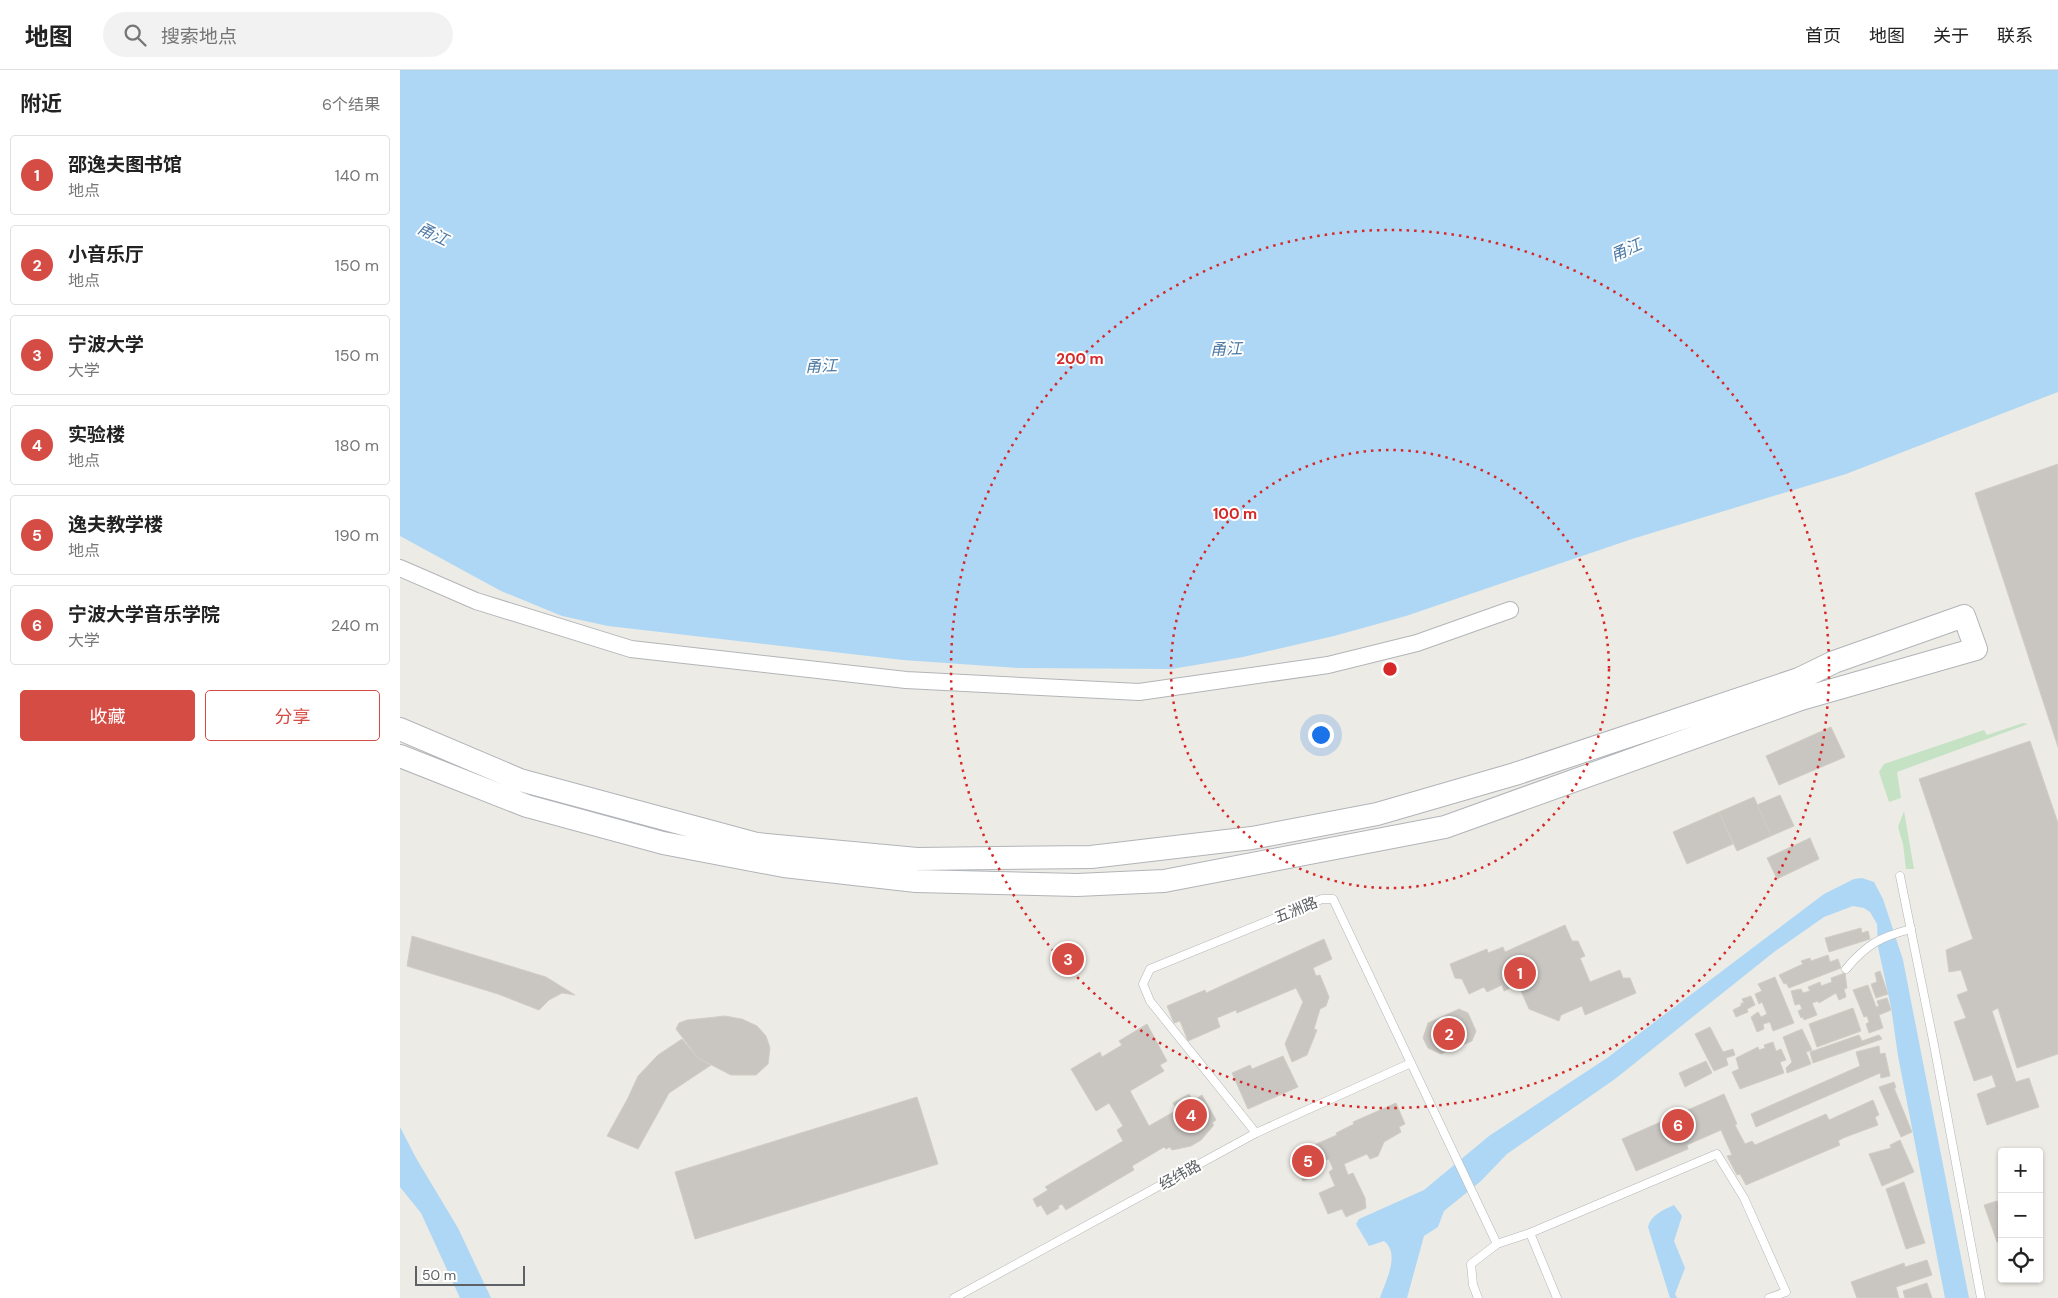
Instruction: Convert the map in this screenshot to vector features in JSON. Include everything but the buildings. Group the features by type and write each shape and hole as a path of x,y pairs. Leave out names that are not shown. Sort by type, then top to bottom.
{"street":[{"path":"400,568 476,601 631,649 906,680 1139,692 1328,665 1417,644 1510,610"},
{"path":"400,729 520,780 757,844 917,859 1091,857 1252,838 1377,814 1515,774 1799,679 1834,662 1964,616 1976,649 1801,699 1445,827 1164,882 1077,885 916,881 784,866 663,844 528,806 400,756"}],"lane":[{"path":"1900,876 1981,1298"},
{"name":"五洲路","path":"1256,1133 1150,1001 1143,984 1150,969 1322,899 1333,899 1497,1244"},
{"path":"1846,969 1862,950 1879,938 1910,928"},
{"name":"经纬路","path":"954,1298 1256,1133 1411,1063"},
{"path":"1478,1298 1473,1285 1472,1264 1497,1244 1530,1233 1716,1154 1744,1198 1786,1292 1769,1298"},
{"path":"1530,1233 1556,1298"}],"green space":[{"path":"2023,723 2028,724 1897,772 1901,798 1889,802 1879,772 1884,764 1984,730 1987,735"},
{"path":"1904,811 1914,869 1906,869 1903,844 1898,827"}],"water":[{"name":"甬江","path":"400,70 2058,70 2058,392 1846,474 1632,539 1406,616 1334,636 1243,657 1172,669 1019,668 903,660 608,626 562,616 501,591 400,536"},
{"path":"1862,878 1874,882 1883,899 1903,960 1969,1298 1945,1298 1898,1056 1891,1007 1878,947 1877,924 1870,912 1864,908 1853,906 1824,917 1774,952 1615,1079 1507,1154 1481,1181 1444,1211 1438,1227 1424,1236 1407,1298 1380,1298 1392,1261 1391,1253 1384,1241 1369,1246 1356,1224 1359,1219 1424,1190 1489,1136 1607,1058 1824,894 1854,879"},
{"path":"400,1127 416,1158 458,1228 491,1298 460,1298 421,1213 400,1187"},
{"path":"1674,1205 1682,1216 1674,1241 1685,1268 1675,1294 1677,1298 1670,1298 1648,1227 1655,1216"}],"place":[{"name":"宁波大学","path":"1068,959"},
{"name":"邵逸夫图书馆","path":"1520,973"},
{"name":"小音乐厅","path":"1449,1034"},
{"name":"实验楼","path":"1191,1115"},
{"name":"宁波大学音乐学院","path":"1678,1125"},
{"name":"逸夫教学楼","path":"1308,1161"}]}
